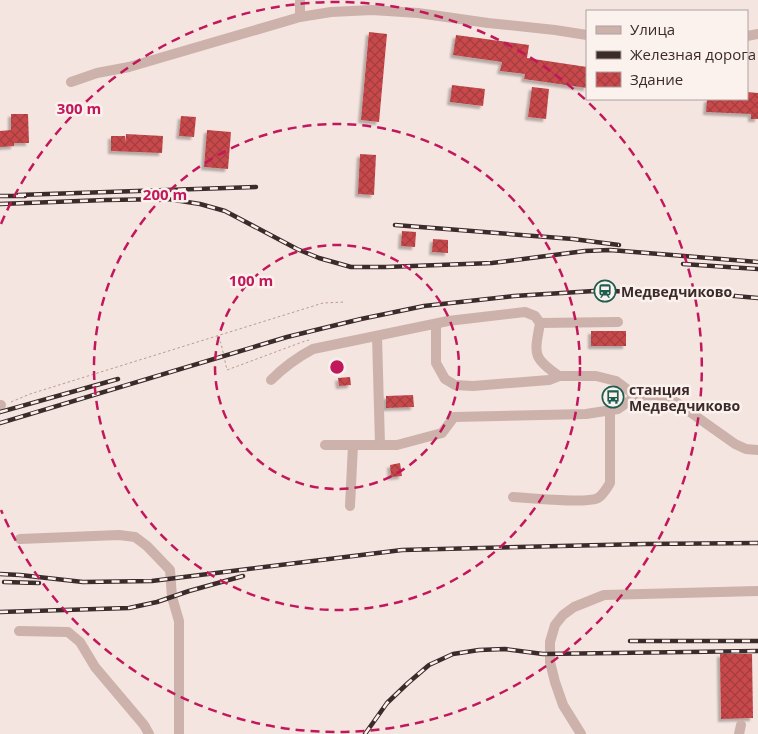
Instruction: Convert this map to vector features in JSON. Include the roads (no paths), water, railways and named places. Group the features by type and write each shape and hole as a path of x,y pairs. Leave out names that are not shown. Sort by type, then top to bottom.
{"street":[{"path":"300,0 300,17"},
{"path":"71,82 300,17 331,12 372,10 418,13 586,35"},
{"path":"271,380 299,356 313,349 448,321 525,312 535,316 540,323 536,348 538,357 545,366 559,376"},
{"path":"540,323 618,322"},
{"path":"436,324 436,363 445,379 455,385 473,386 549,380 559,376 596,376 616,381 636,396"},
{"path":"377,336 380,445"},
{"path":"325,445 397,445 442,433 454,417 586,414 618,409 636,396 656,395 673,400 735,444 746,449 758,450"},
{"path":"513,497 577,501 597,498 604,492 610,482 610,411"},
{"path":"350,506 353,445"},
{"path":"20,539 119,535 135,538 147,546 166,565 170,570 172,597 179,622 179,734"},
{"path":"581,734 563,705 550,662 550,642 555,625 563,615 574,607 604,595 758,591"},
{"path":"18,630 68,632 80,642 95,667 144,725 149,734"}],"railway":[{"path":"18,195 256,187"},
{"path":"0,196 25,196"},
{"path":"0,204 168,199 200,204 225,211 297,249 319,258 351,267 492,263 585,251 610,250 758,262"},
{"path":"395,225 573,239 619,245"},
{"path":"683,264 758,269"},
{"path":"0,423 287,337 424,306 514,296 594,291 689,292 758,298"},
{"path":"0,412 118,379"},
{"path":"0,574 83,582 152,581 402,550 758,543"},
{"path":"0,612 129,608 157,602 243,576"},
{"path":"4,582 39,583"},
{"path":"630,641 758,641"},
{"path":"365,734 387,703 408,683 429,665 453,654 505,649 543,654 758,651"}],"place":[{"name":"Медведчиково","path":"605,291"},
{"name":"станция Медведчиково","path":"613,397"}]}
